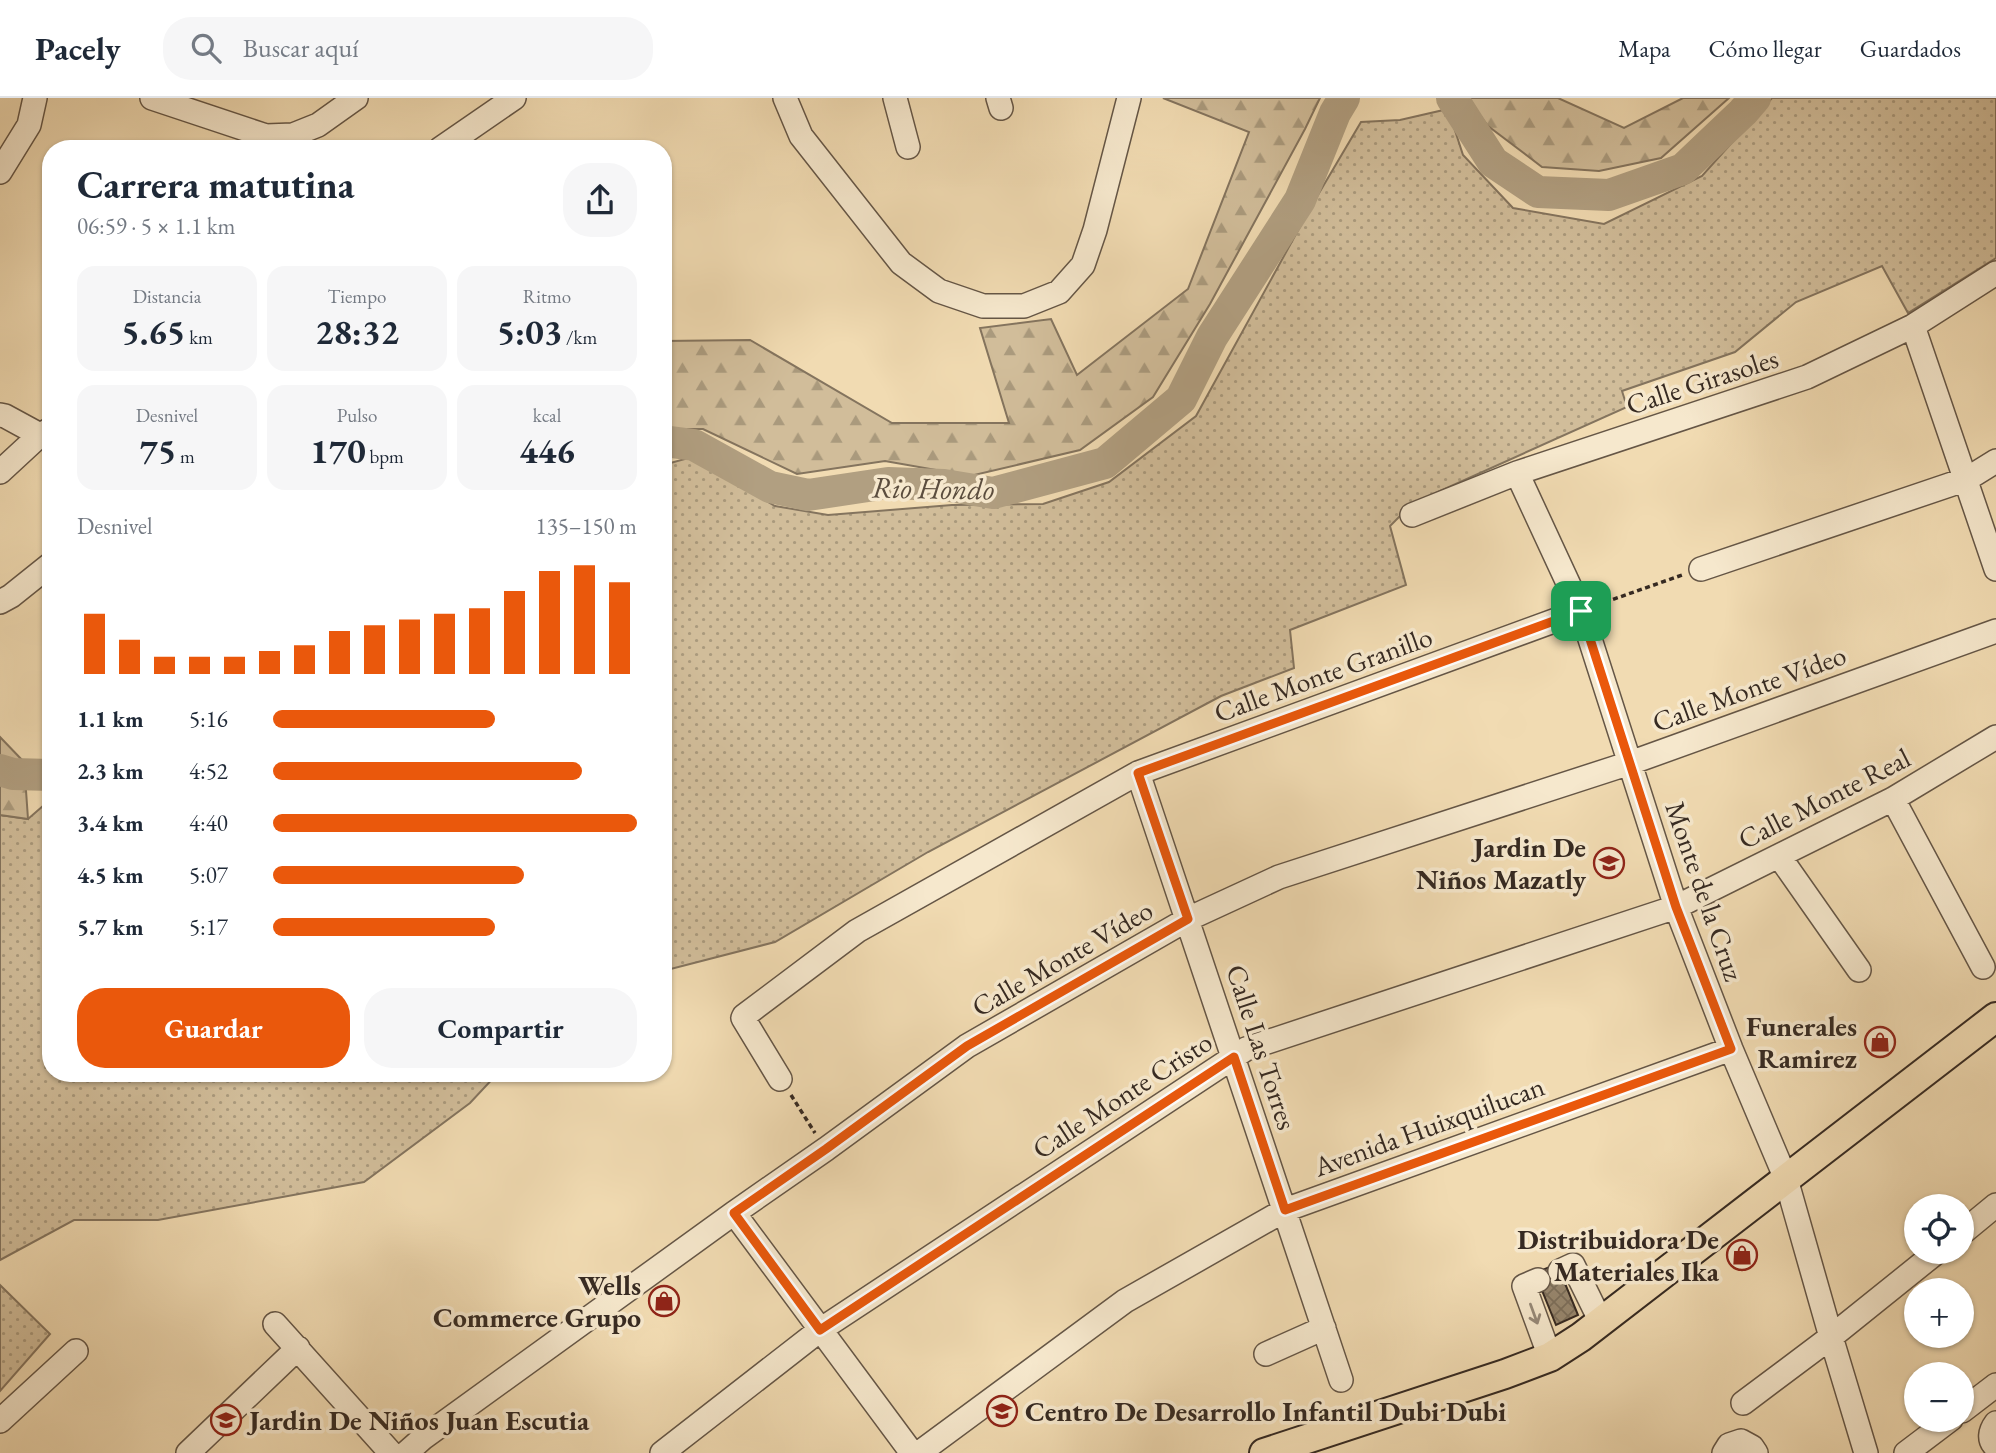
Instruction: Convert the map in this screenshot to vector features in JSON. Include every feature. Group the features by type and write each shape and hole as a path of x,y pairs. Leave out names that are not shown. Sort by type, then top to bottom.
{"main road":[{"path":"1264,1453 1550,1357 1581,1338 1996,1017"}],"street":[{"path":"0,172 29,125 35,98"},
{"path":"152,98 266,135 293,135 318,125 356,98"},
{"path":"453,140 514,98"},
{"path":"785,98 801,136 901,263 939,291 983,306 1024,306 1059,292 1083,265 1095,230 1129,98"},
{"path":"895,98 908,147"},
{"name":"Calle Girasoles","path":"1412,515 1517,473 1807,377 1913,326 1996,273"},
{"path":"1913,326 1996,569"},
{"path":"0,415 42,430"},
{"path":"0,472 42,435"},
{"path":"1701,569 1967,479 1996,461"},
{"name":"Monte de la Cruz","path":"1517,473 1581,611 1676,907 1731,1049 1786,1179 1867,1453"},
{"path":"0,602 42,571"},
{"name":"Calle Monte Granillo","path":"780,1079 744,1016 857,932 1138,773 1581,611"},
{"name":"Calle Monte Vídeo","path":"406,1453 423,1438 967,1046 1188,919 1279,877 1630,763 1996,631"},
{"name":"Calle Monte Real","path":"1676,907 1893,799 1996,737"},
{"name":"Calle Las Torres","path":"1138,773 1341,1380"},
{"path":"1893,799 1983,967"},
{"path":"1779,856 1859,970"},
{"name":"Calle Monte Cristo","path":"662,1453 820,1330 1246,1049 1676,907"},
{"name":"Avenida Huixquilucan","path":"919,1453 1125,1301 1285,1210 1731,1049"},
{"path":"1974,1223 1996,1205"},
{"path":"734,1213 912,1453"},
{"path":"1743,1403 1922,1264"},
{"path":"1560,1270 1573,1265 1601,1322"},
{"path":"1538,1280 1524,1286 1550,1357"},
{"path":"275,1324 391,1453"},
{"path":"1266,1354 1324,1328"},
{"path":"188,1453 298,1348"},
{"path":"0,1421 76,1351"},
{"path":"1974,1402 1996,1385"},
{"path":"1996,1423 1990,1433 1996,1447"},
{"path":"1906,1453 1934,1432"},
{"path":"1720,1452 1734,1442 1741,1441 1752,1447 1756,1453"}],"path":[{"path":"1581,611 1701,569"},
{"path":"780,1079 826,1149"}],"green space":[{"path":"1163,98 1320,98 1210,304 1153,397 1080,450 970,476 885,461 797,474 703,429 672,429 672,341 750,340 892,423 1009,423 980,328 1051,319 1077,375 1188,289 1249,132"},
{"path":"1467,98 1558,98 1624,128 1683,98 1729,98 1661,158 1599,171 1542,167 1488,126"},
{"path":"1772,98 1996,98 1996,258 1908,313 1882,266 1796,302 1735,352 1622,391 1627,407 1413,503 1390,526 1406,585 1290,630 1294,668 1221,696 928,852 775,942 672,969 672,463 692,457 775,506 828,515 952,505 1043,504 1109,482 1196,416 1312,205 1361,122 1400,120 1448,109 1463,155 1513,208 1604,224 1702,176"},
{"path":"0,737 24,762 28,819 0,815"},
{"path":"42,807 42,1082 490,1082 470,1103 364,1182 158,1220 74,1220 0,1260 0,815 28,819"},
{"path":"0,1285 50,1334 0,1391"}],"building":[{"path":"1557,1264 1578,1315 1556,1325 1535,1273"}],"waterway":[{"name":"Rio Hondo","path":"672,442 694,445 770,487 808,495 888,483 944,485 993,493 1105,463 1181,399 1212,337 1300,200 1335,113 1344,98"},
{"name":"Rio Hondo","path":"1452,98 1493,162 1538,192 1609,195 1683,169 1755,98"},
{"name":"Rio Hondo","path":"0,770 13,774 42,775"}],"place":[{"name":"Jardin De Niños Mazatly","path":"1609,863"},
{"name":"Funerales Ramirez","path":"1880,1042"},
{"name":"Distribuidora De Materiales Ika","path":"1742,1255"},
{"name":"Wells Commerce Grupo","path":"664,1301"},
{"name":"Centro De Desarrollo Infantil Dubi Dubi","path":"1002,1411"},
{"name":"Jardin De Niños Juan Escutia","path":"226,1420"}],"route":[{"path":"1581,611 1676,907 1731,1049 1285,1210 1234,1057 820,1330 734,1213 967,1046 1188,919 1138,773 1581,611"}]}
